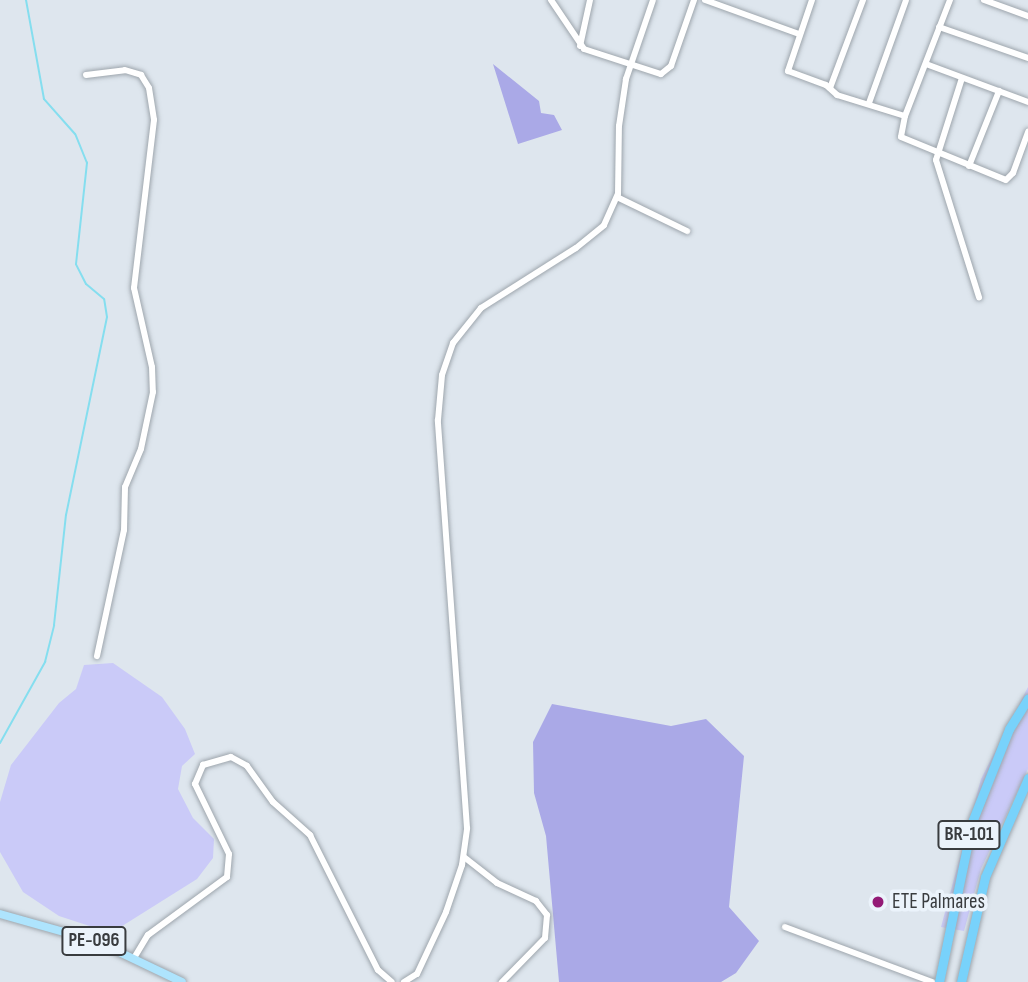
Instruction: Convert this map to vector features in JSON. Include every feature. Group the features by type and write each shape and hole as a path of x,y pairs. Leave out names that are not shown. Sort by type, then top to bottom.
{"highway":[{"name":"BR-101","path":"939,982 972,822 1009,729 1028,698"},
{"name":"BR-101","path":"961,982 978,901 1028,778"}],"main road":[{"name":"PE-096","path":"0,914 53,926 134,958 182,982"}],"street":[{"path":"551,0 580,46 657,74 668,70 694,0"},
{"path":"580,46 590,0"},
{"path":"404,982 416,974 424,959 464,857 467,828 438,420 442,375 453,343 481,308 592,236 604,225 617,197 621,105 631,64 653,0"},
{"path":"705,0 799,34"},
{"path":"812,0 787,69 830,88 837,95 905,116"},
{"path":"830,88 863,0"},
{"path":"869,103 906,0"},
{"path":"950,0 905,116 902,139 969,166 1009,178 1028,132"},
{"path":"984,0 1028,16"},
{"path":"1008,8 1010,0"},
{"path":"939,27 1028,58"},
{"path":"926,64 1028,102"},
{"path":"86,75 125,70 141,75 149,88 154,120 134,288 152,367 153,392 138,461 125,487 124,530 97,656"},
{"path":"962,78 936,151 939,172 979,297"},
{"path":"969,166 999,92"},
{"path":"617,197 687,231"},
{"path":"134,958 148,935 227,877 229,854 195,784 203,765 231,757 247,766 273,802 310,835 378,970 392,982"},
{"path":"464,857 497,884 536,901 547,915 545,939 502,982"},
{"path":"785,927 932,982"}],"shaded area":[{"path":"493,64 539,101 541,113 554,115 562,130 518,144"},
{"path":"113,663 162,697 185,729 195,754 182,766 178,789 193,818 214,839 213,858 197,879 111,933 59,916 23,892 0,852 0,802 11,765 59,703 76,689 84,665"},
{"path":"1028,687 1028,769 981,869 964,931 941,927 981,779"},
{"path":"552,704 671,726 706,719 744,756 729,907 759,941 736,973 721,982 559,982 546,836 534,793 533,742"}],"waterway":[{"path":"0,743 45,662 54,625 66,515 107,317 104,299 86,284 76,264 87,163 75,134 44,99 26,0"}],"place":[{"name":"ETE Palmares","path":"878,902"}]}
